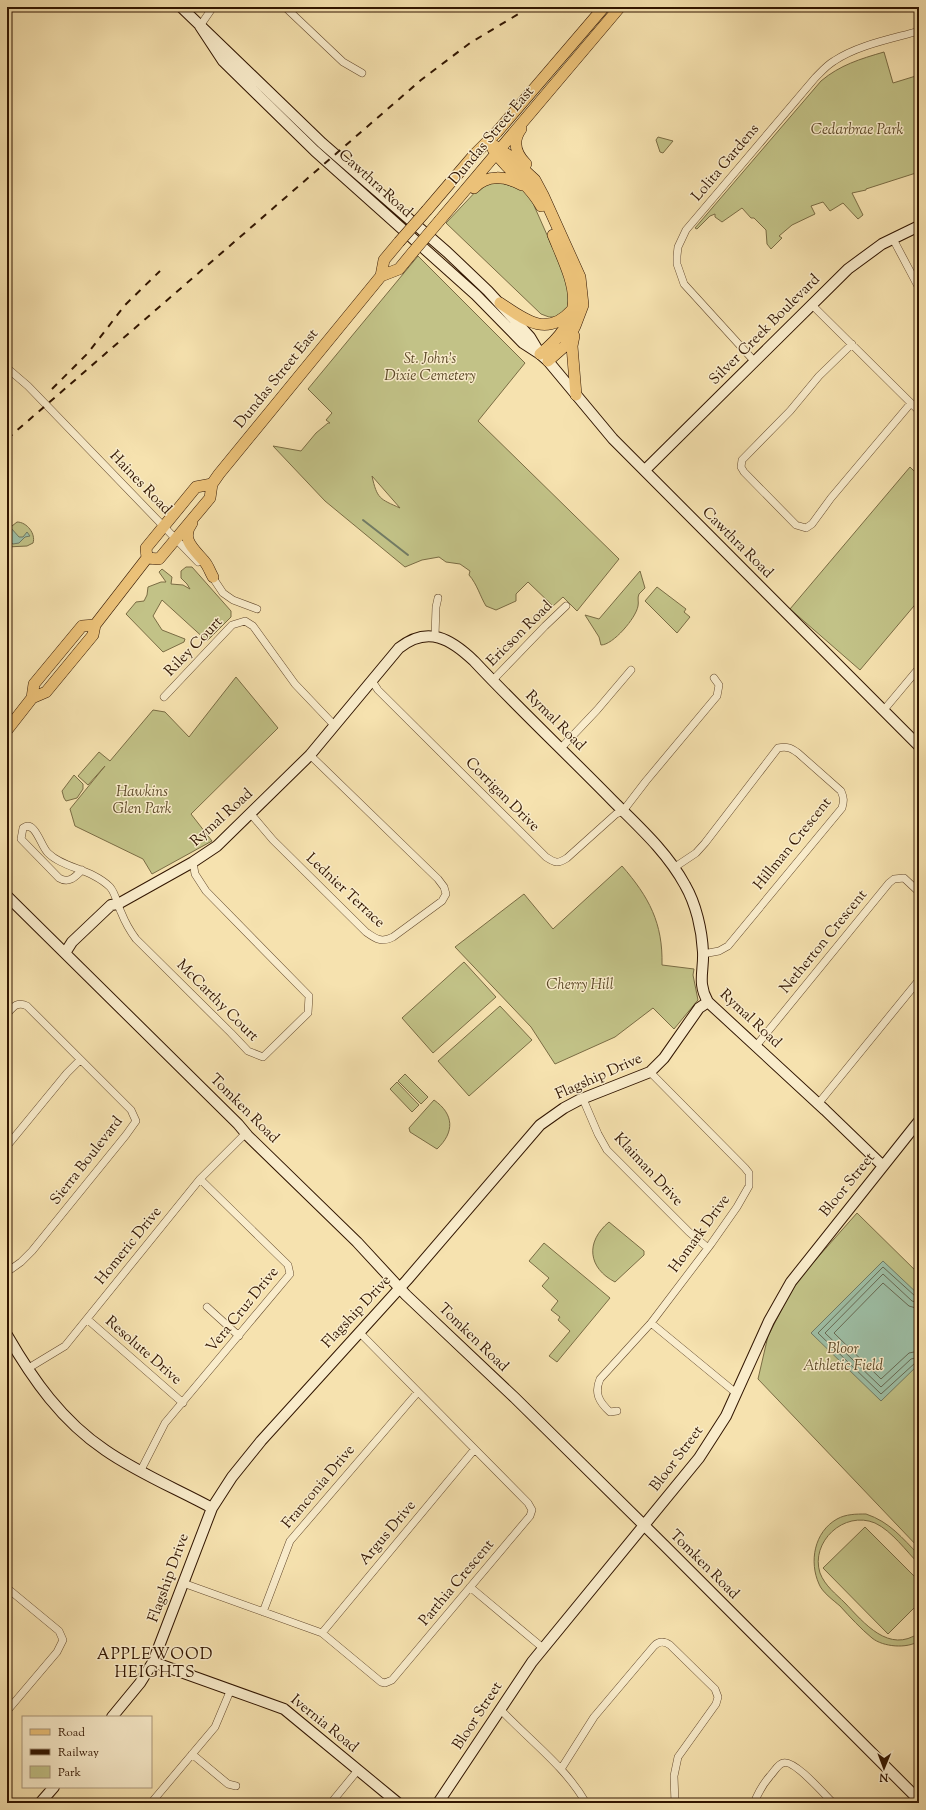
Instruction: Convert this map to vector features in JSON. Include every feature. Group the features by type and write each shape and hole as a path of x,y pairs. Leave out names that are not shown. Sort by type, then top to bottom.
{"main road":[{"name":"Dundas Street East","path":"147,558 159,559 176,539 210,498 212,484 381,276 384,260 604,7"},
{"name":"Dundas Street East","path":"381,276 399,269 620,7"},
{"path":"536,108 534,113 518,133 516,143 519,157 536,174 532,185 535,195 541,206 574,289 573,309 568,324 544,358"},
{"path":"488,141 498,152 501,162 532,185 543,196 580,277 583,305 575,326 565,346 544,358"},
{"path":"451,208 459,205 478,184 490,179 512,179 532,185"},
{"path":"500,302 529,321 549,325 563,319 573,309"},
{"path":"575,326 572,346 576,395"},
{"path":"7,730 32,698 34,684 82,626 95,625 147,558 146,548 196,487 212,484"},
{"path":"198,512 188,531 189,543 191,548 205,562 213,577"}],"street":[{"name":"Cawthra Road","path":"181,7 322,143 447,252 500,302 530,337 544,358 613,439 919,746"},
{"path":"200,26 213,7"},
{"path":"285,7 344,62 362,73"},
{"name":"Cawthra Road","path":"200,26 222,61 315,151 453,274 523,343 544,358"},
{"name":"Lolita Gardens","path":"755,362 684,284 677,264 678,247 686,230 815,78 832,61 845,54 919,31"},
{"name":"Silver Creek Boulevard","path":"645,470 848,269 882,244 919,226"},
{"path":"893,239 919,288"},
{"path":"812,305 919,411"},
{"path":"852,344 819,376 790,411 742,460 741,467 744,472 796,525 806,528 812,524 831,498 911,404"},
{"name":"Haines Road","path":"7,368 28,386 213,577 223,593 239,603 257,609"},
{"path":"435,636 436,607 438,598"},
{"name":"Ericson Road","path":"493,680 566,606"},
{"name":"Riley Court","path":"164,697 225,632 235,623 245,621 253,626 303,693 334,725"},
{"name":"Rymal Road","path":"67,955 118,904 193,862 218,846 310,755 399,648 405,643 421,637 435,636 445,639 457,646 493,680 624,811 675,867 686,887 696,911 703,954 701,976 702,987 708,1002 883,1166"},
{"path":"883,711 919,668"},
{"path":"561,748 632,670"},
{"path":"624,811 646,781 717,696 719,685 714,678"},
{"name":"Corrigan Drive","path":"372,681 378,690 546,857 555,862 560,863 568,858 616,814 624,811"},
{"name":"Hillman Crescent","path":"675,867 696,853 705,843 778,748 785,746 798,753 841,791 844,796 842,808 728,946 719,951 703,954"},
{"name":"Lednier Terrace","path":"250,813 273,840 366,932 379,940 386,941 393,937 442,901 446,894 444,887 438,879 310,755"},
{"path":"82,870 73,879 68,881 63,881 58,878 21,839 23,828 25,826 30,826 35,830 46,852 52,857 82,870 95,876 111,888 115,894 118,904"},
{"name":"McCarthy Court","path":"118,904 129,930 136,939 226,1027 248,1051 263,1057 308,1013 309,996 206,891 195,874 193,862"},
{"name":"Netherton Crescent","path":"756,1046 894,879 904,878 919,892"},
{"name":"Tomken Road","path":"7,896 357,1242 400,1288 515,1398 644,1525 919,1800"},
{"path":"818,1104 919,980"},
{"name":"Flagship Drive","path":"113,1716 140,1683 153,1662 212,1508 232,1477 261,1441 400,1288 540,1125 564,1108 650,1072 664,1058 699,1008 708,1002"},
{"name":"Sierra Boulevard","path":"7,1014 14,1006 20,1004 27,1006 131,1110 136,1121 32,1251 21,1262 7,1272"},
{"path":"7,1146 67,1073 80,1060"},
{"name":"Homark Drive","path":"617,1411 610,1412 601,1404 597,1394 597,1386 600,1379 651,1323 708,1248 737,1207 749,1186 749,1174 650,1072"},
{"name":"Klaiman Drive","path":"584,1100 598,1134 607,1150 689,1232 708,1248"},
{"name":"Bloor Street","path":"438,1803 526,1670 699,1458 726,1416 784,1292 803,1265 919,1121"},
{"name":"Homeric Drive","path":"27,1369 61,1350 200,1179 246,1132"},
{"name":"Vera Cruz Drive","path":"141,1470 159,1432 290,1274 288,1265 200,1179"},
{"path":"207,1307 239,1336"},
{"name":"Resolute Drive","path":"87,1319 183,1403"},
{"path":"651,1323 736,1393"},
{"name":"Parthia Crescent","path":"183,1583 322,1633 381,1682 385,1683 392,1680 530,1516 532,1510 528,1503 359,1332"},
{"path":"7,1336 42,1391 73,1425 104,1450 212,1508"},
{"name":"Franconia Drive","path":"263,1612 290,1541 418,1392"},
{"name":"Argus Drive","path":"322,1633 474,1450"},
{"path":"470,1587 543,1648"},
{"path":"7,1588 59,1630 63,1640 58,1652 7,1711"},
{"path":"560,1769 594,1717 654,1646 660,1642 665,1642 670,1645 715,1689 718,1697 716,1704 678,1757 674,1776 674,1803"},
{"name":"Ivernia Road","path":"153,1662 284,1709 398,1803"},
{"path":"151,1803 215,1727 231,1689"},
{"path":"500,1709 560,1769 577,1788 586,1803"},
{"path":"192,1754 228,1784 236,1786"},
{"path":"754,1803 765,1783 778,1766 788,1762 797,1768 833,1803"},
{"path":"332,1803 358,1770"},
{"path":"40,1803 53,1788"}],"green space":[{"name":"Cedarbrae Park","path":"884,52 893,83 919,75 919,172 866,190 852,193 863,215 858,219 843,203 830,211 823,202 811,206 815,214 792,225 779,236 782,238 771,249 767,244 766,230 754,218 751,218 742,208 722,222 715,217 715,214 710,216 697,229 695,228 821,81 828,75 843,67"},
{"path":"658,137 673,141 663,153 660,152 656,140"},
{"path":"495,181 524,190 532,201 570,290 568,307 557,317 549,317 541,314 446,223 480,187"},
{"name":"St. John’s Dixie Cemetery","path":"418,256 525,363 478,421 619,559 577,611 563,597 553,606 528,582 516,594 516,601 496,610 486,606 469,575 470,571 460,564 446,562 439,557 422,560 405,567 325,501 273,446 301,451 316,433 330,423 326,420 332,413 308,389","holes":["372,476 400,508 380,497"]},
{"path":"910,467 919,476 919,600 860,670 790,609"},
{"path":"17,522 24,524 30,529 34,540 33,543 27,546 7,547 7,530"},
{"path":"186,567 192,567 231,611 231,617 207,641 162,600 153,616 162,630 185,639 184,642 163,652 126,614 136,602 144,601 147,595 148,587 161,582 166,582 159,572 162,569 172,577 171,584 183,585 190,589 181,578 181,571"},
{"path":"640,571 645,588 638,596 638,604 633,617 629,624 612,641 601,645 599,637 585,615 599,619"},
{"path":"657,587 686,609 684,612 690,617 677,633 645,601"},
{"name":"Hawkins Glen Park","path":"236,677 278,728 191,814 212,841 152,874 143,859 75,826 70,809 105,766 88,785 78,776 99,752 110,761 153,710 165,712 189,737"},
{"path":"74,775 83,784 83,789 77,798 66,801 62,791"},
{"name":"Cherry Hill","path":"622,866 632,877 647,900 657,923 662,950 662,965 694,969 693,975 698,1000 674,1029 653,1008 615,1037 555,1064 531,1027 455,947 524,894 553,929"},
{"path":"464,962 496,997 433,1053 402,1018"},
{"path":"500,1006 532,1040 469,1096 438,1061"},
{"path":"405,1074 428,1097 421,1104 398,1081"},
{"path":"397,1082 419,1105 412,1112 390,1089"},
{"path":"434,1100 441,1105 450,1123 447,1136 437,1149 410,1132 409,1128"},
{"name":"Bloor Athletic Field","path":"857,1213 919,1274 919,1548 758,1379 768,1336 796,1282"},
{"path":"609,1222 644,1251 644,1255 615,1282 599,1270 593,1254 593,1246 596,1238"},
{"path":"544,1243 610,1298 557,1362 549,1356 570,1331 558,1320 560,1317 551,1310 558,1301 542,1286 549,1278 529,1261"},
{"path":"866,1514 882,1521 901,1537 919,1555 919,1564 893,1536 875,1523 863,1520 852,1521 841,1525 825,1540 820,1550 818,1561 820,1573 831,1590 869,1627 887,1638 897,1640 908,1639 919,1633 919,1641 914,1644 895,1646 882,1643 872,1638 828,1596 819,1584 814,1566 814,1557 819,1539 823,1532 829,1525 840,1517"},
{"path":"865,1527 919,1581 919,1603 888,1634 823,1568"}],"water":[{"path":"11,528 19,537 23,537 27,532 30,536 25,537 19,543 13,544 7,540 7,537 11,533"},
{"path":"883,1261 919,1295 919,1364 881,1401 811,1333"}],"waterway":[{"path":"363,520 408,555"}],"railway":[{"path":"7,439 421,80 470,43 530,7"},
{"path":"52,389 88,353 125,305 160,271"}],"district":[{"name":"APPLEWOOD HEIGHTS","path":"155,1664"}]}
